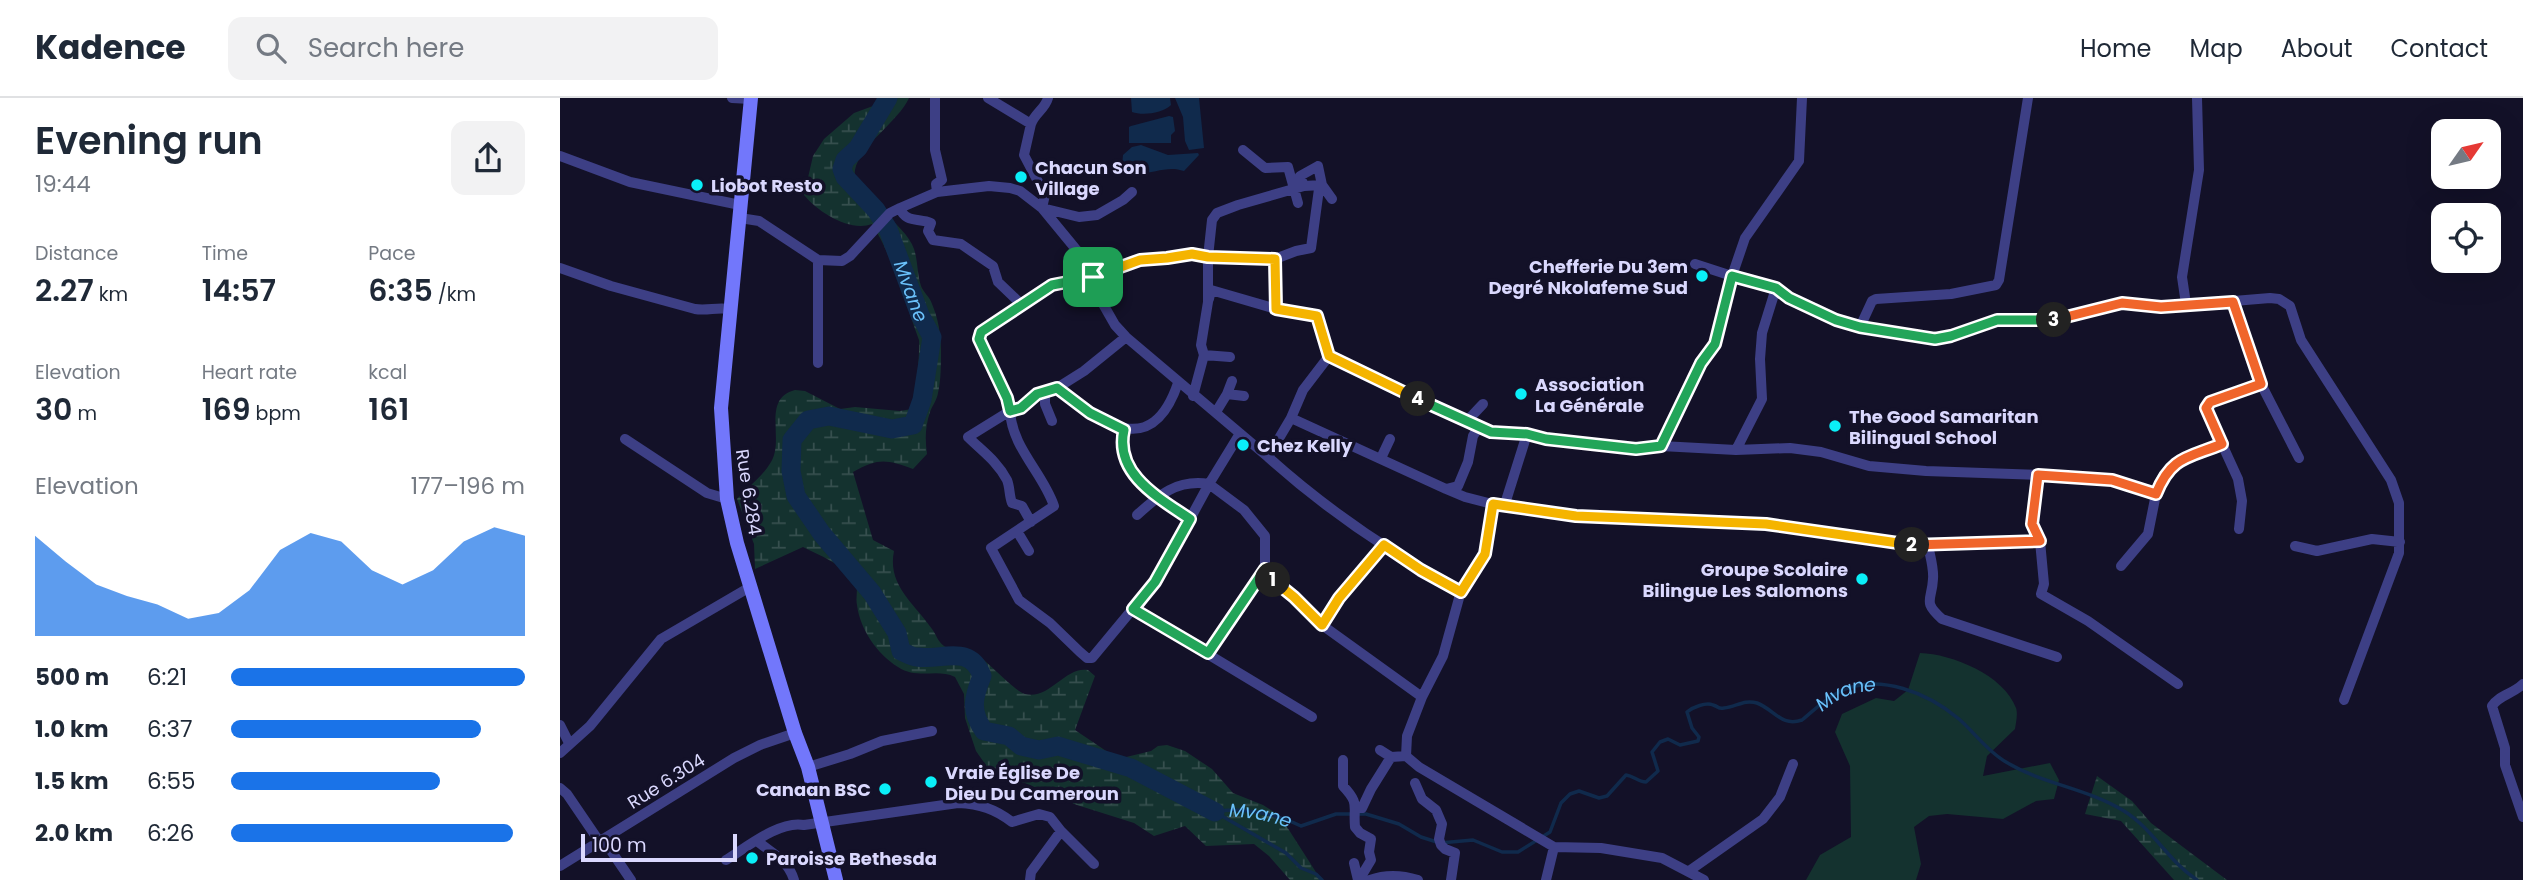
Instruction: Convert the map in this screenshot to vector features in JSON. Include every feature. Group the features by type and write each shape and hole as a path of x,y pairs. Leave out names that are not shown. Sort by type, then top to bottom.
{"street":[{"path":"732,98 751,98"},
{"name":"Rue 6.284","path":"751,98 721,408 727,499 750,587 794,733 808,766 836,880"},
{"path":"935,98 935,150 942,180 936,184 937,192"},
{"path":"1042,208 1044,192 1024,155 1031,124 1048,98"},
{"path":"1661,446 1701,363 1715,344 1732,276 1745,238 1799,161 1802,98"},
{"path":"1860,327 1875,299 1951,294 1996,285 1999,280 2028,98"},
{"path":"2186,304 2182,277 2199,170 2197,98"},
{"path":"990,101 1031,124"},
{"path":"1243,150 1265,168 1288,167 1300,187"},
{"path":"560,156 630,182 740,212 759,221 818,260 842,261 850,256 890,213 937,192 989,186 1020,191 1042,208 1079,253 1093,277 1103,304 1115,325 1126,337 1309,494 1351,526 1461,592"},
{"path":"1298,203 1300,176 1318,166 1322,185 1332,199"},
{"path":"1208,302 1208,257 1212,220 1217,213 1300,187 1322,185"},
{"path":"1239,435 1155,582 1094,657 1087,658 1050,623 1019,600 991,546 1059,507 1014,436 1007,398 979,339 981,332 1052,285 1093,277 1116,267 1152,258 1192,254 1275,259 1311,248 1319,189 1322,185"},
{"path":"1042,208 1079,217 1097,215 1132,192"},
{"path":"900,208 909,219 920,218 931,223 928,231 933,240 961,244 993,266 998,282 1022,305"},
{"path":"1275,259 1276,309"},
{"path":"818,260 818,363"},
{"path":"1695,264 1776,288 1807,308 1860,327 1935,339 1997,320 2059,320 2122,303 2161,307 2279,299 2290,306 2301,340 2391,480 2399,503 2399,553 2344,700"},
{"path":"560,268 611,286 695,309 717,307 729,310"},
{"path":"1736,450 1762,399 1762,333 1776,288"},
{"path":"1193,396 1204,355 1201,345 1212,290 1276,309 1317,316 1329,356 1478,428 1499,433 1527,434 1546,439 1636,449 1661,446 1736,450 1790,448 1869,466 2112,480 2156,494"},
{"path":"2233,302 2261,384 2299,458"},
{"path":"1031,522 1023,506 1012,503 1007,481 989,454 968,436 1010,411 1021,408 1037,394 1057,388 1097,362 1126,337"},
{"path":"1204,355 1230,357"},
{"path":"1268,457 1291,418 1303,390 1329,356"},
{"path":"1216,412 1232,381"},
{"path":"1057,388 1090,413 1124,430 1145,426 1161,416 1173,398 1178,383"},
{"path":"2239,528 2241,491 2206,408 2210,402 2261,384"},
{"path":"1045,392 1045,404 1052,421"},
{"path":"1227,394 1244,396"},
{"path":"1030,400 1045,404"},
{"path":"1467,421 1483,404"},
{"path":"1291,418 1465,497 1499,505 1576,516 1766,524 1912,545 2040,541"},
{"path":"1446,489 1458,486 1468,462 1473,436 1478,428"},
{"path":"1124,430 1123,452 1134,476 1190,519"},
{"path":"1406,756 1407,736 1422,697 1443,656 1461,592 1485,554 1499,505 1527,434"},
{"path":"625,439 707,493 727,499"},
{"path":"1381,458 1390,439"},
{"path":"2121,566 2148,534 2156,494 2162,478 2173,464 2222,444"},
{"path":"2038,475 2032,524 2040,541 2044,584 2041,594 2088,621 2178,684"},
{"path":"1137,515 1176,485 1198,482 1209,484 1244,510 1265,536 1265,569 1208,653"},
{"path":"1017,531 1029,551"},
{"path":"2295,546 2317,551 2362,540 2400,542"},
{"path":"1322,625 1339,598 1384,545"},
{"path":"1928,545 1934,581 1929,602 1932,610 1942,619 2057,657"},
{"path":"1265,569 1272,579 1322,625 1422,697"},
{"path":"560,753 590,726 661,639 750,587"},
{"path":"1133,609 1312,718"},
{"path":"2520,818 2505,765 2505,748 2492,706 2497,699 2516,691 2523,684"},
{"path":"560,725 569,743"},
{"path":"808,766 882,741 932,731"},
{"name":"Rue 6.304","path":"560,866 734,758 760,744 794,733"},
{"path":"1380,750 1391,757 1406,756 1419,767 1554,846 1632,852 1662,858 1704,880"},
{"path":"1357,808 1362,808 1391,757"},
{"path":"1342,760 1343,786 1351,794 1357,808 1355,827 1371,839 1371,860 1358,880"},
{"path":"1689,871 1763,819 1780,797 1793,764"},
{"path":"1415,783 1422,799 1436,810 1442,824 1440,842 1445,849 1455,853 1451,880"},
{"path":"560,788 631,880"},
{"path":"726,860 773,830 795,823 804,825 958,803 977,804 998,811 1012,822 1043,814 1050,817 1094,864"},
{"path":"1030,880 1031,872 1061,831"},
{"path":"757,841 785,861 794,880"},
{"path":"1546,880 1554,846"},
{"path":"1354,863 1358,880"},
{"path":"1370,880 1403,875 1418,880"}],"green space":[{"path":"879,98 909,98 858,161 856,179 870,199 901,229 914,249 921,286 931,301 937,321 941,361 940,383 926,428 927,454 913,469 896,463 876,462 853,472 873,540 894,551 894,574 898,584 944,646 980,657 1025,694 1042,692 1072,673 1088,670 1095,676 1075,730 1118,759 1151,751 1158,746 1167,745 1185,751 1212,769 1233,793 1263,805 1280,816 1321,880 1290,880 1269,856 1254,844 1206,846 1185,826 1154,836 1134,823 1077,805 1025,783 1003,779 990,771 976,751 965,718 964,694 955,677 941,673 913,673 890,662 866,632 859,614 856,585 843,569 803,547 755,569 754,544 737,499 771,462 775,453 776,411 785,395 795,390 805,391 840,409 912,409 919,340 880,237 872,224 854,225 835,219 804,195 813,156 824,139 854,113 873,106"},
{"path":"1920,653 1947,657 1976,668 2010,696 2016,708 2015,729 1987,756 1983,776 2050,763 2059,780 2054,799 2036,801 2003,819 1947,814 1929,816 1914,827 1921,864 1916,880 1806,880 1820,855 1851,837 1850,766 1835,732 1842,714 1876,698 1894,701 1908,690"},
{"path":"2097,776 2132,801 2151,823 2227,880 2174,880 2121,821 2085,814"}],"water":[{"path":"1131,98 1170,98 1171,105 1158,112 1137,113 1132,112"},
{"path":"1175,98 1199,98 1204,148 1189,150 1185,141 1183,117"},
{"path":"1173,117 1175,131 1171,135 1171,143 1129,143 1129,127"},
{"path":"1141,145 1168,155 1199,155 1184,171 1170,169 1143,173 1127,172 1122,166 1123,155 1132,147"}],"waterway":[{"name":"Mvane","path":"888,98 858,148 845,160 842,169 845,177 876,210 888,229 920,315 932,337 922,400 913,425 892,429 829,416 808,420 792,440 791,471 796,496 822,534 872,593 897,633 901,651 911,656 926,658 963,657 977,666 982,676 974,704 984,731 1009,736 1021,746 1039,750 1058,746 1131,768 1215,812"},
{"name":"Mvane","path":"1215,812 1236,810 1259,813 1301,826 1336,814 1366,814 1399,824 1421,837 1440,843 1473,840 1502,852 1518,852 1550,832 1561,803 1570,794 1579,791 1599,798 1607,796 1626,775 1646,782 1658,771 1652,752 1660,742 1668,739 1680,745 1698,741 1699,737 1692,728 1687,712 1696,707 1710,704 1722,708 1752,702 1783,720 1795,722 1802,720 1841,691 1856,686 1887,685 1918,694 1947,710 2006,762 2034,776 2095,797 2124,811 2144,827 2177,864 2197,880"},
{"path":"1215,812 1286,853 1301,868 1316,874 1322,880"}],"place":[{"name":"Chacun Son Village","path":"1021,177"},
{"name":"Liobot Resto","path":"697,185"},
{"name":"Chefferie Du 3em Degré Nkolafeme Sud","path":"1702,276"},
{"name":"Association La Générale","path":"1521,394"},
{"name":"The Good Samaritan Bilingual School","path":"1835,426"},
{"name":"Chez Kelly","path":"1243,445"},
{"name":"Groupe Scolaire Bilingue Les Salomons","path":"1862,579"},
{"name":"Vraie Église De Dieu Du Cameroun","path":"931,782"},
{"name":"Canaan BSC","path":"885,789"},
{"name":"Paroisse Bethesda","path":"752,858"}],"route":[{"path":"1192,254 1275,259 1276,309 1317,316 1329,356 1342,363 1491,432 1527,434 1546,439 1636,449 1661,446 1675,421 1701,363 1715,344 1732,276 1776,288 1807,308 1836,320 1860,327 1935,339 1991,321 2059,320 2122,303 2161,307 2233,302 2261,384 2207,405 2222,444 2173,464 2162,478 2156,494 2112,480 2038,475 2032,524 2040,541 1912,545 1766,524 1576,516 1493,504 1485,554 1461,592 1384,545 1339,598 1322,625 1272,579 1265,569 1208,653 1133,609 1155,582 1190,519 1134,476 1123,452 1124,430 1090,413 1057,388 1037,394 1021,408 1010,411 1007,398 979,339 981,332 1052,285 1093,277 1140,260 1192,254"}]}
